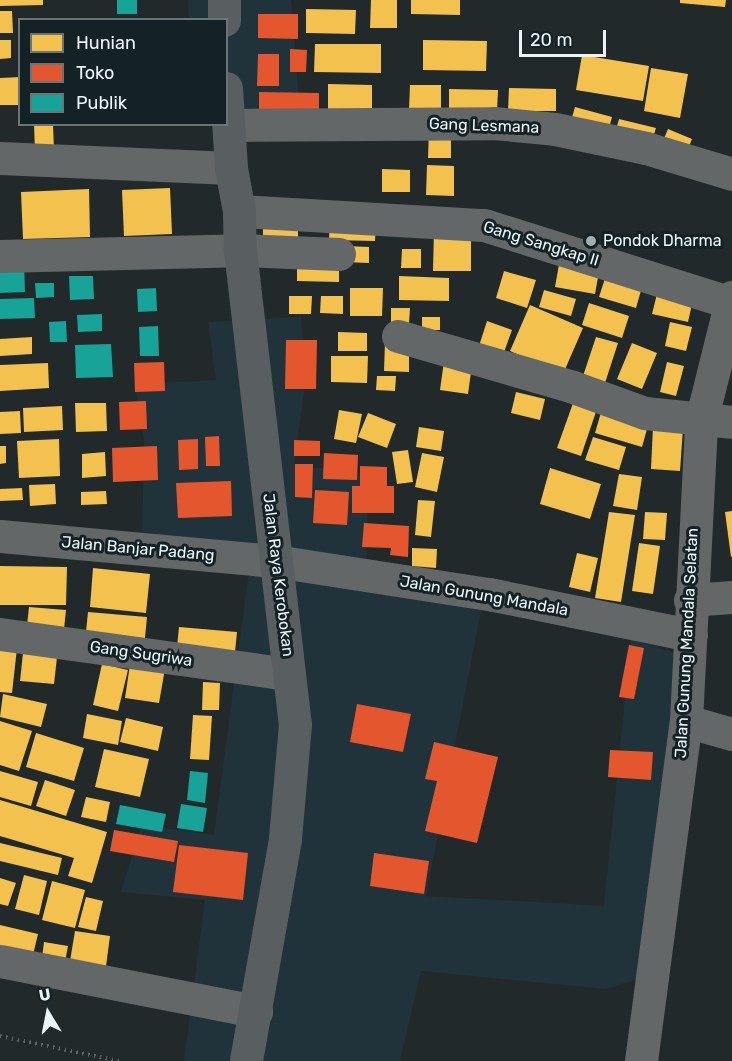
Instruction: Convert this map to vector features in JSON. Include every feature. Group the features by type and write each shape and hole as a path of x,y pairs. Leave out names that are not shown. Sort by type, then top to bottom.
{"main road":[{"path":"224,0 224,18"},
{"name":"Jalan Raya Kerobokan","path":"228,112 231,168 239,211 240,250 275,561 286,629 294,735 290,804 246,1061"}],"street":[{"name":"Gang Lesmana","path":"229,125 494,123 555,129 646,148 732,174"},
{"path":"0,158 231,168"},
{"name":"Gang Sangkap II","path":"239,211 484,225 731,300"},
{"path":"0,256 240,250 339,254"},
{"name":"Jalan Gunung Mandala Selatan","path":"641,1061 686,721 691,635 690,600 717,422 731,300"},
{"path":"398,336 580,389 645,413 717,422"},
{"name":"Jalan Banjar Padang","path":"0,536 275,561"},
{"name":"Jalan Gunung Mandala","path":"275,561 489,594 691,635"},
{"path":"690,600 732,597"},
{"name":"Gang Sugriwa","path":"0,634 282,673"},
{"path":"686,721 732,735"},
{"path":"0,962 256,1011"}],"path":[{"path":"0,1036 118,1061"}],"shaded area":[{"path":"188,0 291,0 300,113 228,118 228,18 189,18"},
{"path":"301,317 305,385 294,465 368,474 366,590 481,610 426,896 604,906 631,639 707,663 678,745 662,971 606,989 421,971 400,1061 184,1061 205,900 121,892 141,825 214,835 249,571 142,544 144,441 135,384 216,380 208,322"}],"building: Hunian":[{"path":"0,0 43,0 43,5 0,6"},
{"path":"371,0 397,0 397,28 370,28"},
{"path":"411,0 460,0 460,15 411,14"},
{"path":"680,0 726,0 725,7 680,3"},
{"path":"306,9 356,10 355,34 306,33"},
{"path":"0,11 12,11 13,33 0,33"},
{"path":"0,40 11,40 11,58 0,59"},
{"path":"423,40 487,41 486,71 423,70"},
{"path":"315,44 381,44 381,73 314,72"},
{"path":"582,55 649,66 643,101 576,90"},
{"path":"651,68 688,74 680,118 644,111"},
{"path":"18,77 18,105 0,105 0,78"},
{"path":"328,84 372,85 372,110 328,109"},
{"path":"410,85 441,85 441,110 409,110"},
{"path":"509,88 556,89 556,111 508,111"},
{"path":"449,89 498,90 497,112 449,112"},
{"path":"575,107 612,117 606,139 569,128"},
{"path":"619,119 656,128 650,147 614,137"},
{"path":"34,126 53,126 54,151 35,152"},
{"path":"429,129 451,129 451,158 428,158"},
{"path":"668,129 692,139 684,158 660,148"},
{"path":"427,165 454,166 454,196 426,195"},
{"path":"382,169 410,170 410,192 382,192"},
{"path":"170,188 172,234 124,236 122,190"},
{"path":"89,189 90,237 23,239 21,192"},
{"path":"263,218 298,219 298,247 263,246"},
{"path":"330,218 376,220 375,241 329,240"},
{"path":"471,227 471,271 433,271 434,228"},
{"path":"345,246 369,247 369,263 345,262"},
{"path":"402,249 421,249 421,268 401,268"},
{"path":"560,259 600,266 595,294 555,287"},
{"path":"297,261 339,261 339,282 297,281"},
{"path":"608,269 644,280 636,308 599,297"},
{"path":"504,271 536,280 527,308 496,298"},
{"path":"399,276 449,278 449,301 399,300"},
{"path":"659,286 694,295 688,322 652,314"},
{"path":"350,288 383,288 382,316 350,316"},
{"path":"544,290 576,299 571,316 539,307"},
{"path":"289,296 312,296 311,314 289,314"},
{"path":"321,296 343,296 343,314 320,313"},
{"path":"589,303 629,316 622,338 582,325"},
{"path":"530,305 583,328 563,374 510,351"},
{"path":"391,308 410,308 409,323 391,323"},
{"path":"422,317 440,317 440,330 422,330"},
{"path":"487,321 512,330 503,355 479,346"},
{"path":"670,322 692,327 686,351 665,346"},
{"path":"338,332 367,333 367,351 338,351"},
{"path":"32,337 32,354 0,356 0,339"},
{"path":"596,337 618,343 605,383 583,376"},
{"path":"385,342 409,342 409,372 384,371"},
{"path":"632,343 657,353 642,389 617,379"},
{"path":"331,356 368,356 367,383 331,382"},
{"path":"444,361 472,365 468,394 440,390"},
{"path":"667,362 684,366 676,396 660,392"},
{"path":"48,363 49,388 0,391 0,365"},
{"path":"377,376 396,376 395,391 376,390"},
{"path":"516,392 545,399 540,420 511,413"},
{"path":"577,392 600,400 581,456 557,448"},
{"path":"75,403 106,403 107,431 76,432"},
{"path":"62,406 63,430 24,432 23,408"},
{"path":"602,409 649,422 642,447 595,433"},
{"path":"339,410 362,414 356,443 334,439"},
{"path":"20,411 21,433 0,434 0,412"},
{"path":"368,413 396,424 387,448 358,437"},
{"path":"653,426 683,428 680,471 651,469"},
{"path":"419,427 444,431 441,451 416,447"},
{"path":"593,437 626,447 619,470 585,460"},
{"path":"59,439 60,476 19,478 17,441"},
{"path":"0,446 6,446 6,463 0,464"},
{"path":"408,450 413,482 397,484 392,452"},
{"path":"105,452 106,476 82,478 82,454"},
{"path":"422,453 444,457 437,492 415,487"},
{"path":"550,468 601,484 590,519 540,504"},
{"path":"619,474 642,477 637,510 613,506"},
{"path":"55,484 56,504 30,506 29,485"},
{"path":"22,488 23,500 0,501 0,489"},
{"path":"106,491 107,504 81,505 81,492"},
{"path":"418,500 435,501 431,537 415,535"},
{"path":"732,511 732,556 731,557 725,512"},
{"path":"609,512 635,515 621,602 595,598"},
{"path":"645,512 667,513 665,540 643,539"},
{"path":"639,543 660,546 653,594 632,591"},
{"path":"412,548 437,549 436,568 412,566"},
{"path":"577,553 598,558 590,592 569,587"},
{"path":"0,566 67,567 66,605 0,605"},
{"path":"93,568 150,574 146,613 90,607"},
{"path":"29,607 66,610 63,639 26,635"},
{"path":"88,612 147,617 144,648 85,642"},
{"path":"179,627 237,632 234,662 176,657"},
{"path":"0,646 17,648 12,693 0,692"},
{"path":"23,653 57,657 54,684 20,681"},
{"path":"131,658 166,663 159,703 125,698"},
{"path":"102,664 128,670 118,711 93,705"},
{"path":"203,682 220,683 219,710 202,710"},
{"path":"3,694 47,704 41,727 0,717"},
{"path":"87,714 122,721 118,745 83,738"},
{"path":"193,715 212,716 209,760 190,759"},
{"path":"126,718 163,727 158,751 120,742"},
{"path":"0,721 32,731 19,771 0,765"},
{"path":"36,733 84,748 74,781 26,767"},
{"path":"104,749 149,759 140,797 95,787"},
{"path":"0,771 38,782 31,806 0,797"},
{"path":"45,780 75,790 66,816 36,806"},
{"path":"86,797 110,802 106,822 81,817"},
{"path":"0,800 107,832 92,883 68,876 74,858 0,836"},
{"path":"0,843 62,858 58,875 0,861"},
{"path":"24,875 47,881 39,915 15,909"},
{"path":"0,878 16,883 8,906 0,904"},
{"path":"52,881 85,890 75,928 42,920"},
{"path":"86,897 103,901 96,931 78,927"},
{"path":"0,925 38,934 32,959 0,951"},
{"path":"75,931 110,936 106,966 70,961"},
{"path":"44,942 68,946 65,962 42,958"}],"building: Toko":[{"path":"258,14 298,14 298,39 258,38"},
{"path":"290,49 307,50 306,72 290,72"},
{"path":"258,54 279,54 279,86 257,86"},
{"path":"259,92 319,93 319,111 259,111"},
{"path":"286,340 317,340 316,389 285,389"},
{"path":"164,362 165,391 135,392 134,363"},
{"path":"146,401 147,429 120,430 119,402"},
{"path":"219,436 220,466 206,466 205,437"},
{"path":"198,439 198,469 179,470 178,440"},
{"path":"294,440 320,441 320,456 294,456"},
{"path":"157,446 158,480 113,482 112,448"},
{"path":"324,453 358,455 357,480 323,479"},
{"path":"295,464 313,464 312,498 295,497"},
{"path":"360,466 387,467 387,486 394,486 394,513 352,513 352,486 360,486"},
{"path":"231,481 232,516 178,518 176,483"},
{"path":"315,490 349,492 347,525 313,523"},
{"path":"364,523 409,526 408,557 390,555 391,548 362,547"},
{"path":"629,645 644,648 634,699 619,697"},
{"path":"357,704 411,714 403,752 350,742"},
{"path":"434,742 498,757 477,843 425,831 437,781 425,779"},
{"path":"610,750 653,752 651,780 608,777"},
{"path":"114,830 178,841 174,862 110,851"},
{"path":"179,845 248,853 243,900 173,892"},
{"path":"374,853 429,861 424,894 370,886"}],"building: Publik":[{"path":"117,0 137,0 137,14 117,14"},
{"path":"24,261 25,292 0,293 0,262"},
{"path":"69,276 93,276 94,299 70,300"},
{"path":"35,283 54,283 54,297 36,298"},
{"path":"156,288 157,311 138,312 137,289"},
{"path":"34,298 35,318 0,319 0,299"},
{"path":"102,314 102,331 78,332 77,315"},
{"path":"66,321 67,342 50,342 49,322"},
{"path":"158,326 159,356 140,356 139,327"},
{"path":"111,344 113,377 76,378 75,345"},
{"path":"190,771 208,773 205,803 187,800"},
{"path":"181,804 207,808 203,832 177,828"},
{"path":"120,805 166,814 162,832 116,824"}],"place":[{"name":"Pondok Dharma","path":"591,241"}]}
